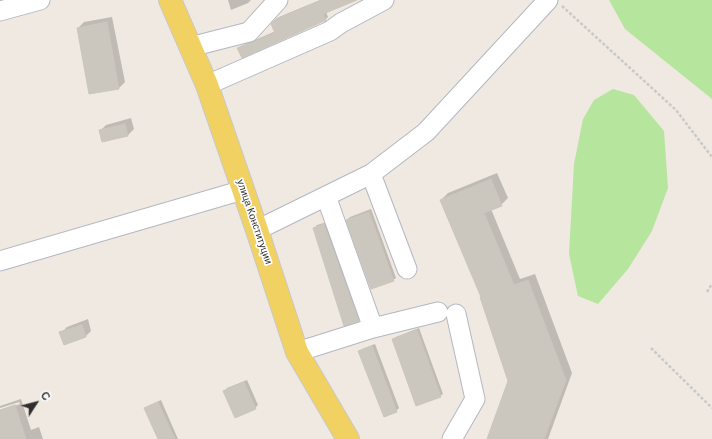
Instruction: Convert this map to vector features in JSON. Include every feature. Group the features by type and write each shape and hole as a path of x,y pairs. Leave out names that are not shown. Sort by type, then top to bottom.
{"main road":[{"name":"улица Конституции","path":"170,0 207,85 297,352 348,439"}],"street":[{"path":"0,11 40,0"},
{"path":"190,47 249,32 278,0"},
{"path":"207,85 330,31 341,23 384,0"},
{"path":"257,230 371,174 426,132 555,3"},
{"path":"371,174 407,269"},
{"path":"0,261 243,190"},
{"path":"326,196 373,328"},
{"path":"297,352 373,328 447,313 475,399 452,439"}],"path":[{"path":"555,3 676,110 712,157"},
{"path":"707,292 712,284"},
{"path":"651,348 712,408"}],"green space":[{"path":"609,0 712,0 712,99 625,29"},
{"path":"613,89 634,95 664,131 668,188 652,231 628,269 598,304 578,296 569,254 574,164 583,119 594,100"}],"building":[{"path":"322,0 357,0 323,14 326,21 242,58 237,48 275,33 271,24 276,19"},
{"path":"107,22 119,89 89,94 77,28"},
{"path":"125,124 128,136 102,142 99,130"},
{"path":"491,179 502,206 484,213 514,285 528,280 566,380 544,439 487,439 508,381 481,297 440,200"},
{"path":"369,212 394,281 371,289 346,220"},
{"path":"324,224 359,321 344,326 313,228"},
{"path":"82,325 86,337 64,345 59,332"},
{"path":"417,330 441,397 416,406 392,339"},
{"path":"372,346 397,412 384,417 358,351"},
{"path":"244,382 256,409 235,418 223,391"},
{"path":"158,402 175,439 158,439 144,408"},
{"path":"15,405 26,439 0,439 0,410"}]}
